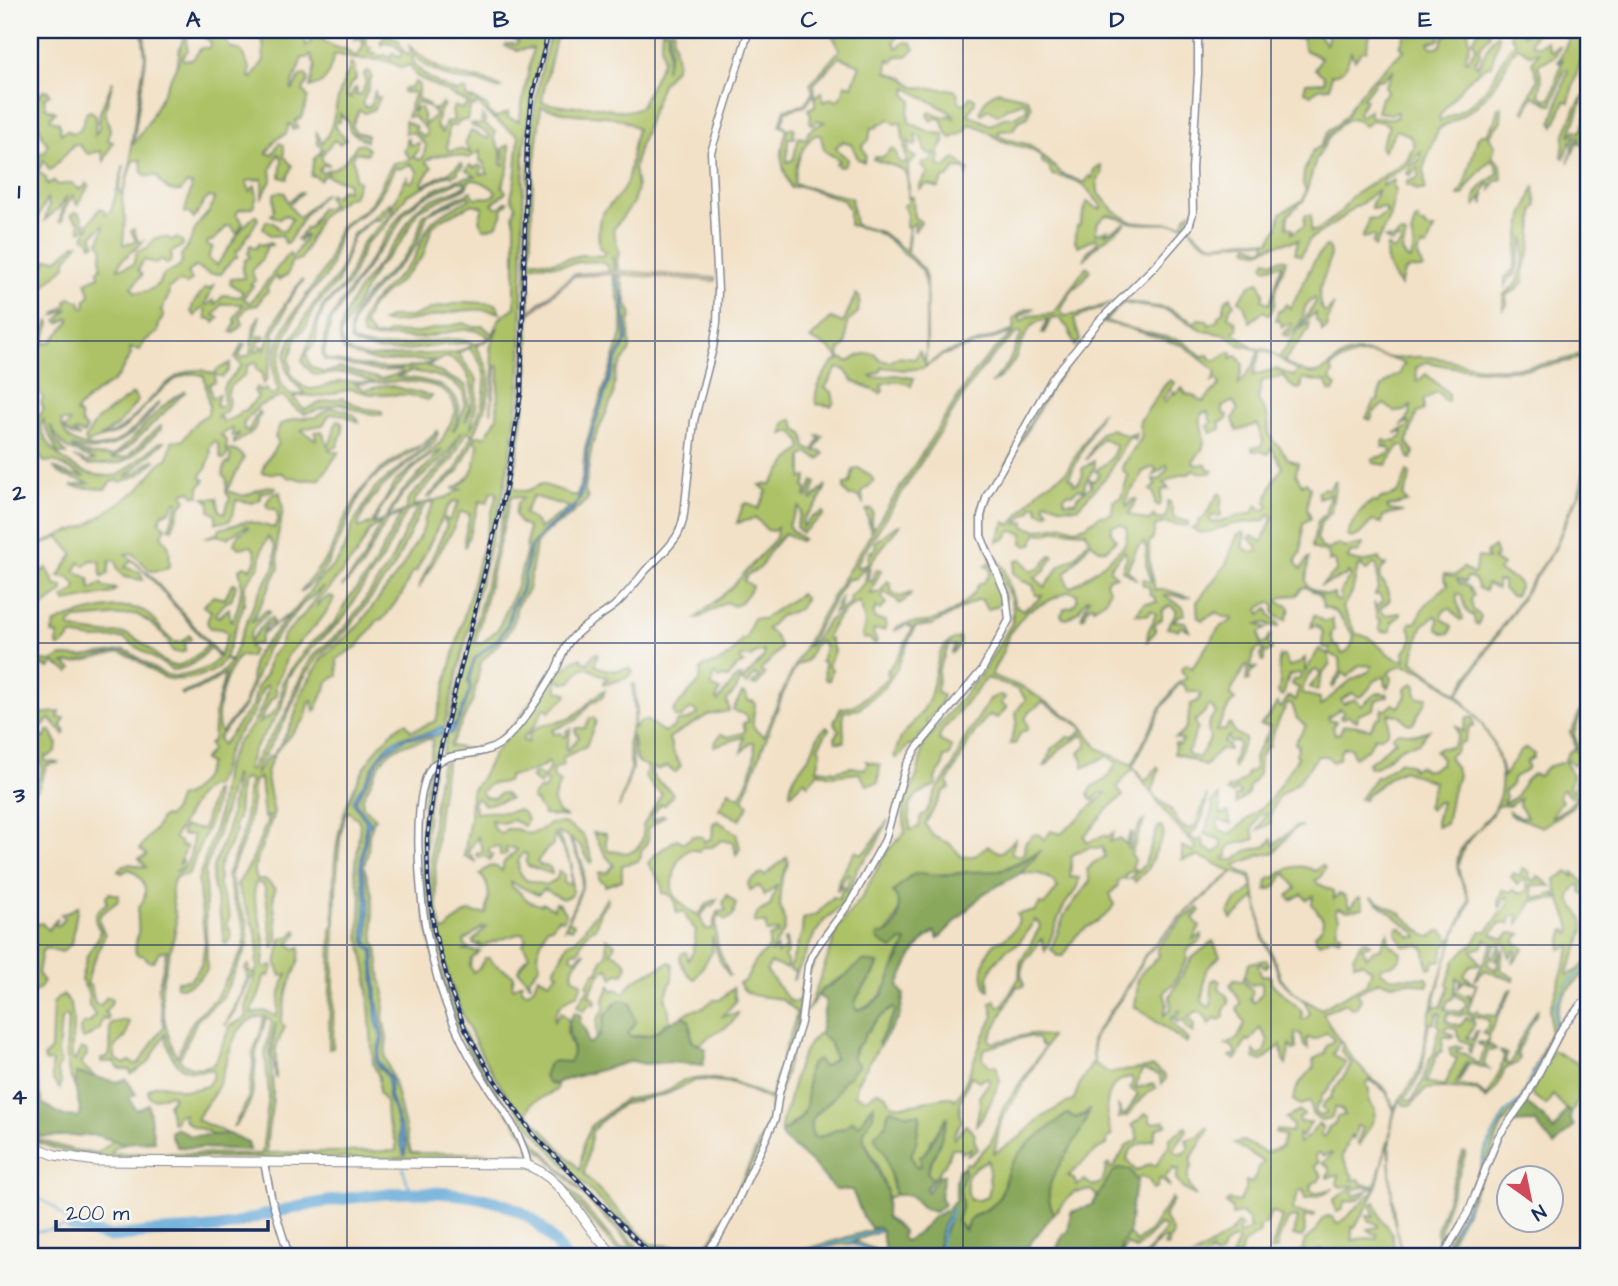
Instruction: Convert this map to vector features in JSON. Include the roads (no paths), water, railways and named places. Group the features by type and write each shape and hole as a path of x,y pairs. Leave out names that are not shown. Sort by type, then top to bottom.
{"main road":[{"path":"30,1145 55,1155 96,1161 474,1162 528,1165 549,1178 604,1246 616,1256"},
{"path":"650,1256 666,1256"}],"street":[{"path":"528,1165 514,1125 479,1073 459,1037 437,976 421,894 418,842 423,791 432,768 437,763 451,757 478,754 501,742 536,700 572,638 623,598 672,542 680,529 694,421 711,359 717,323 718,280 711,152 749,30"},
{"path":"704,1256 719,1236 734,1208 775,1119 779,1093 801,1023 811,957 851,901 885,840 901,780 916,749 982,670 1009,620 1006,594 981,536 981,516 987,495 1052,380 1099,321 1155,266 1189,227 1193,213 1192,169 1198,30"},
{"path":"1443,1256 1468,1213 1498,1137 1526,1098 1562,1028 1588,996"},
{"path":"264,1163 272,1201 289,1256"}],"water":[{"path":"614,274 624,299 627,340 615,364 587,450 587,464 581,497 572,511 540,535 531,547 522,591 513,606 508,625 499,639 475,659 469,680 471,689 462,714 451,734 446,734 448,726 456,724 470,689 468,681 474,659 498,638 507,625 512,605 521,591 530,547 540,534 577,503 586,464 586,450 614,363 626,340 623,299"},
{"path":"444,727 443,733 406,738 386,751 355,802 371,822 367,829 362,867 369,901 368,942 374,950 377,1001 383,1038 378,1060 391,1079 390,1096 406,1144 404,1156 394,1110 388,1098 388,1077 376,1062 381,1037 376,1019 372,951 367,947 364,934 366,900 360,869 366,821 353,801 380,756 387,747 397,739 431,732"}],"waterway":[{"path":"30,334 36,337 38,347 38,355 30,372"},
{"path":"1483,1167 1486,1150 1505,1113 1522,1099 1554,1033 1555,1004 1561,998 1567,983 1588,967"},
{"path":"403,1168 413,1191"},
{"path":"30,1193 54,1207 71,1226 30,1233"},
{"path":"71,1226 107,1236 203,1229 223,1227 293,1208 362,1196 436,1193 471,1196 502,1204 529,1217 548,1235 564,1256"},
{"path":"1454,1231 1469,1202"},
{"path":"929,1256 940,1247 944,1226 953,1209"},
{"path":"791,1256 880,1230"},
{"path":"849,1242 887,1256"}],"railway":[{"path":"549,30 532,98 527,142 521,393 506,487 437,763 427,839 428,880 434,930 451,992 465,1028 491,1075 533,1134 652,1256"}]}
